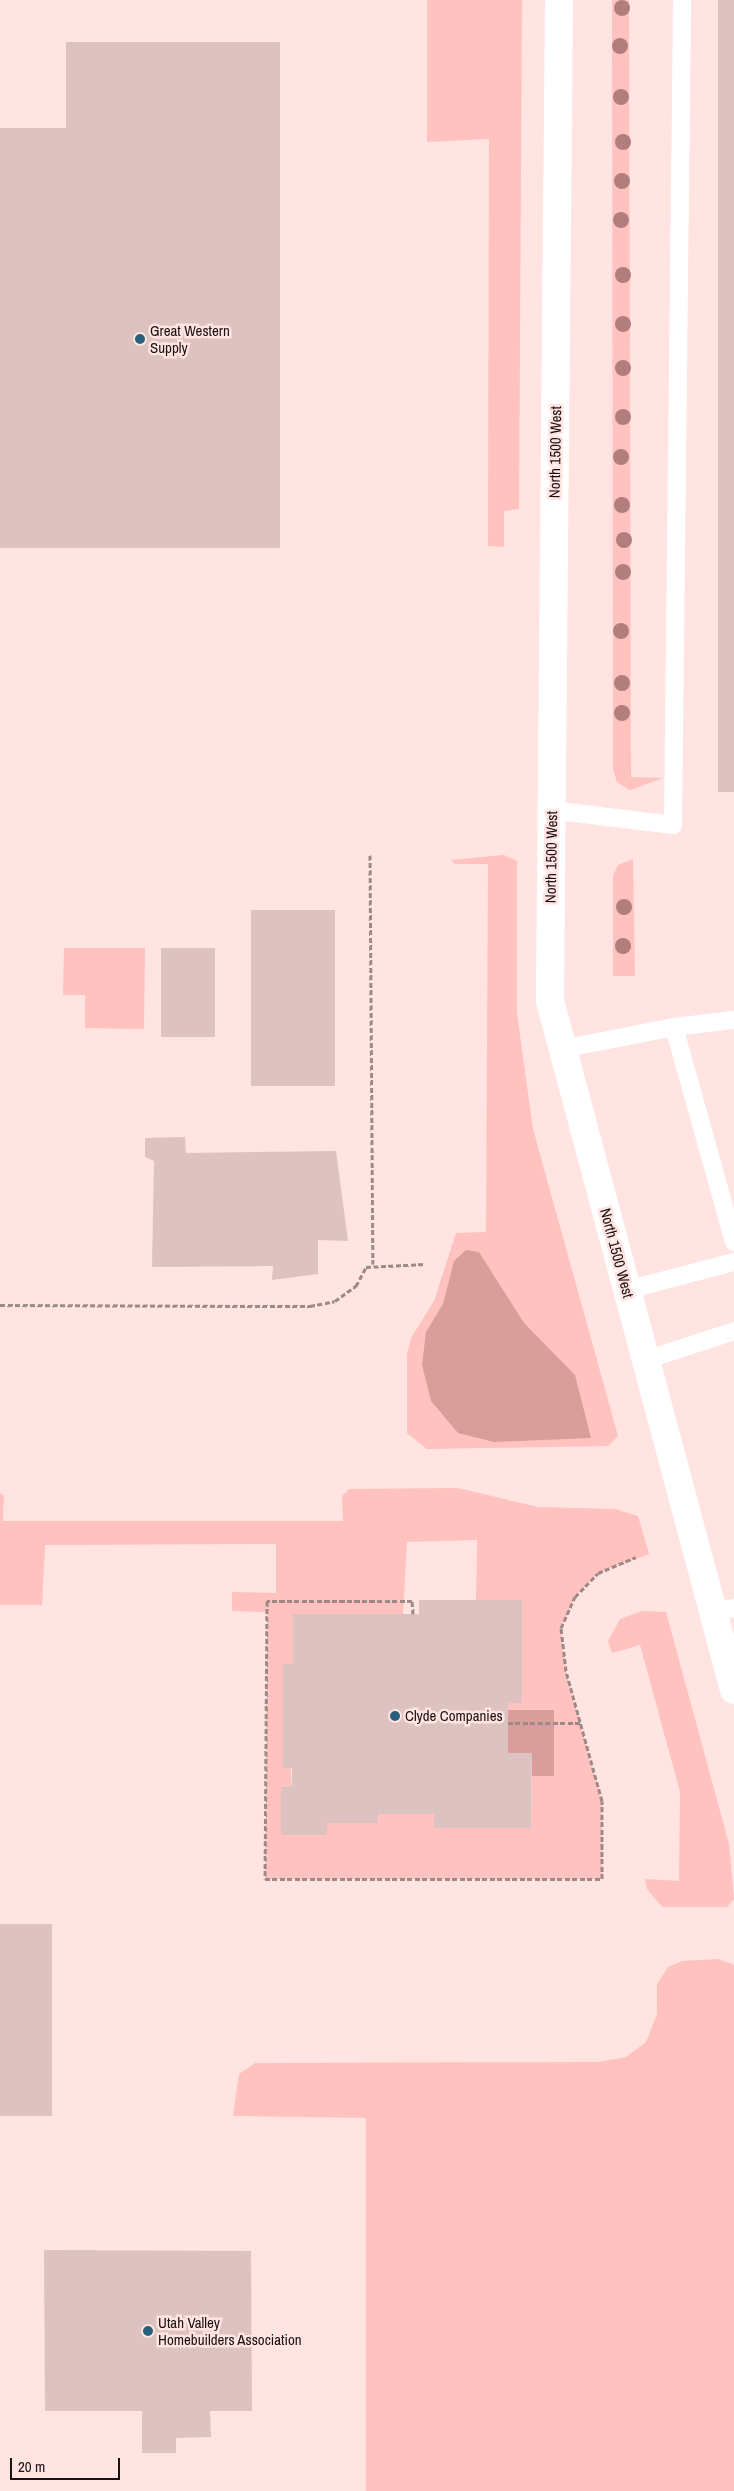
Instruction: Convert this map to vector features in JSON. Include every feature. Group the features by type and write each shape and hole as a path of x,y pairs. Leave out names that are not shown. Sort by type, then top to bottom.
{"street":[{"name":"North 1500 West","path":"559,0 550,1002 646,1360 724,1610 734,1690"}],"lane":[{"path":"551,810 673,825 682,0"},
{"path":"562,1049 674,1027 734,1020"},
{"path":"674,1027 734,1242"},
{"path":"627,1290 734,1262"},
{"path":"646,1360 734,1330"}],"path":[{"path":"370,855 374,1264"},
{"path":"0,1305 310,1306 335,1301 374,1264 424,1264"},
{"path":"413,1614 412,1602 267,1602 265,1879 602,1879 602,1801 580,1723 561,1628 575,1597 598,1573 636,1557"},
{"path":"508,1723 580,1723"}],"shaded area":[{"path":"427,0 522,0 519,509 504,511 504,547 488,546 489,139 427,142"},
{"path":"612,0 629,0 631,777 663,778 630,790 617,782 613,769"},
{"path":"504,855 517,861 517,1014 533,1129 618,1436 608,1446 427,1449 407,1433 407,1354 411,1338 434,1301 456,1233 486,1232 488,864 455,864 451,860"},
{"path":"633,859 635,976 613,976 613,875 618,865"},
{"path":"64,948 145,948 144,1029 85,1028 85,995 63,995"},
{"path":"466,1250 479,1252 524,1323 575,1375 591,1438 494,1442 458,1433 431,1401 422,1365 426,1332 443,1304 454,1261"},
{"path":"458,1488 538,1507 615,1509 638,1516 649,1554 598,1573 575,1597 561,1628 566,1671 602,1801 602,1879 265,1879 267,1612 232,1611 232,1592 276,1593 276,1544 45,1545 42,1605 0,1605 0,1493 4,1496 3,1521 343,1521 342,1496 349,1489","holes":["477,1540 476,1600 522,1600 522,1703 508,1703 508,1710 553,1710 553,1776 532,1776 531,1828 434,1828 434,1814 378,1814 327,1823 326,1835 281,1835 281,1787 292,1787 283,1664 293,1664 403,1614 407,1542"]},
{"path":"642,1611 666,1612 729,1844 734,1899 727,1907 662,1907 647,1889 645,1879 679,1881 680,1792 640,1645 612,1653 608,1641 620,1619"},
{"path":"508,1710 554,1710 554,1776 532,1776 532,1753 508,1753"},
{"path":"718,1959 734,1965 734,2491 366,2491 366,2118 233,2116 239,2074 255,2063 598,2062 626,2057 646,2042 657,2014 657,1984 668,1967 682,1961"}],"building":[{"path":"718,0 734,0 734,792 718,792"},
{"name":"Great Western Supply","path":"66,42 280,42 280,548 0,548 0,128 66,128"},
{"path":"251,910 335,910 335,1086 251,1086"},
{"path":"161,948 215,948 215,1037 161,1037"},
{"path":"185,1137 186,1153 336,1151 348,1241 318,1240 318,1274 272,1280 273,1266 152,1267 154,1161 145,1157 145,1138"},
{"name":"Clyde Companies","path":"419,1600 522,1600 522,1703 508,1703 508,1753 532,1753 531,1828 434,1828 434,1814 378,1814 378,1823 327,1823 327,1835 281,1835 281,1787 292,1787 292,1768 283,1768 283,1664 293,1664 293,1614 419,1614"},
{"path":"0,1924 52,1924 52,2116 0,2116"},
{"name":"Utah Valley Homebuilders Association","path":"44,2250 251,2251 252,2411 210,2411 211,2437 176,2438 176,2453 142,2453 142,2411 45,2411"}],"place":[{"name":"Great Western Supply","path":"140,339"},
{"name":"Clyde Companies","path":"395,1716"},
{"name":"Utah Valley Homebuilders Association","path":"148,2331"}]}
